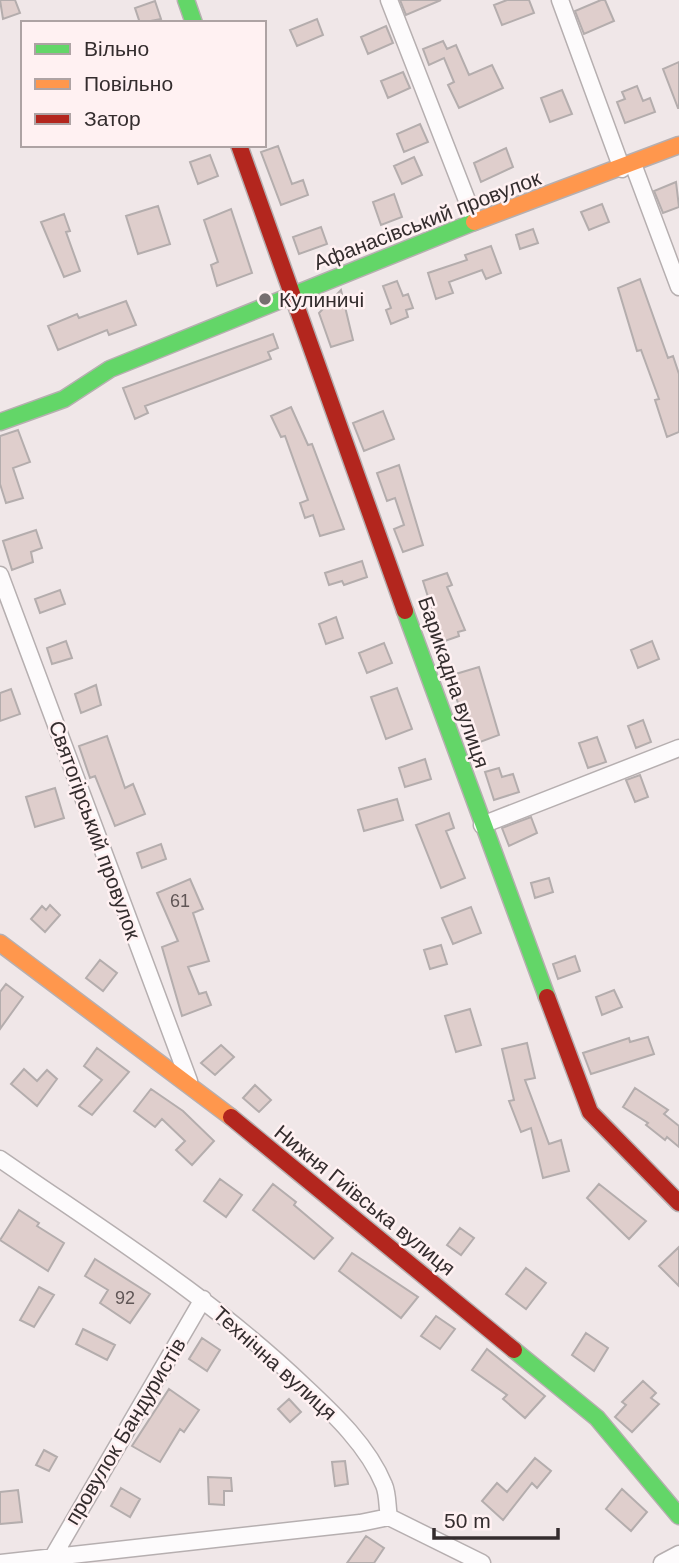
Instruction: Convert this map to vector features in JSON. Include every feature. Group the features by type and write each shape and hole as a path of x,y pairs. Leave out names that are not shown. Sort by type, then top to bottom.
{"street":[{"path":"186,0 193,21"},
{"path":"389,0 475,221"},
{"path":"560,0 679,287"},
{"name":"Афанасівський провулок","path":"0,422 64,399 110,369 475,221 679,145"},
{"name":"Барикадна вулиця","path":"240,147 295,295 482,825 590,1112 679,1203"},
{"name":"Святогірський провулок","path":"0,575 190,1084"},
{"path":"482,825 679,748"},
{"name":"Нижня Гиївська вулиця","path":"0,943 190,1084 597,1418 679,1516"},
{"name":"Технічна вулиця","path":"0,1158 203,1299 258,1343 345,1427 374,1465 385,1488 388,1517"},
{"name":"провулок Бандуристів","path":"51,1559 89,1489 130,1429 203,1299"},
{"path":"0,1563 360,1523 388,1517 482,1563"},
{"path":"662,1563 679,1554"}],"building":[{"path":"0,0 15,0 20,13 3,19"},
{"path":"400,0 441,0 406,15"},
{"path":"507,0 529,0 534,13 502,25 494,5"},
{"path":"605,0 614,21 584,34 575,11"},
{"path":"155,1 161,19 139,21 135,8"},
{"path":"317,19 323,35 297,46 290,30"},
{"path":"386,26 393,43 368,54 361,37"},
{"path":"443,41 447,49 456,45 469,75 492,65 503,88 459,108 448,85 454,82 444,58 429,65 423,49"},
{"path":"679,62 679,108 678,108 663,69"},
{"path":"403,72 410,88 388,98 381,81"},
{"path":"637,86 643,101 650,98 655,112 625,123 617,102 625,99 622,92"},
{"path":"562,90 572,114 550,122 541,98"},
{"path":"420,124 428,142 404,152 397,134"},
{"path":"278,146 292,184 303,180 308,195 281,205 261,152"},
{"path":"506,148 513,167 481,182 474,163"},
{"path":"210,155 218,176 198,184 190,162"},
{"path":"414,157 422,175 402,184 394,166"},
{"path":"676,182 679,207 663,213 654,191"},
{"path":"394,194 402,217 381,225 373,202"},
{"path":"602,204 609,222 589,230 581,212"},
{"path":"158,206 170,244 138,254 126,216"},
{"path":"231,209 252,273 217,286 211,265 218,262 204,220"},
{"path":"64,214 70,231 66,232 80,271 64,277 41,222"},
{"path":"321,227 327,244 299,254 293,237"},
{"path":"533,229 538,243 520,249 516,235"},
{"path":"491,246 501,273 486,279 482,270 449,282 453,293 436,299 428,273 467,260 465,255"},
{"path":"640,279 668,358 673,356 679,374 679,432 667,437 655,400 659,399 641,350 637,351 618,288"},
{"path":"397,281 403,296 408,294 413,308 406,310 408,317 391,324 386,310 391,308 383,286"},
{"path":"341,290 353,340 331,347 319,313"},
{"path":"126,301 136,325 109,335 107,330 58,350 48,326 77,314 79,318"},
{"path":"273,334 278,348 268,352 271,359 145,406 148,413 135,419 123,388"},
{"path":"291,407 308,445 312,444 344,529 320,536 313,515 305,518 300,503 308,500 285,436 281,437 271,416"},
{"path":"383,411 394,439 364,451 353,423"},
{"path":"18,430 30,462 13,468 23,498 6,503 0,484 0,436"},
{"path":"399,465 423,545 403,552 394,529 404,525 395,498 387,501 377,473"},
{"path":"36,530 42,548 31,552 33,562 12,570 3,541"},
{"path":"362,561 367,577 344,585 342,581 329,585 325,573"},
{"path":"447,573 452,585 447,587 465,630 458,632 459,636 442,642 423,581"},
{"path":"60,590 65,604 40,613 35,599"},
{"path":"336,617 343,638 326,644 319,624"},
{"path":"66,641 72,658 52,664 47,648"},
{"path":"652,641 659,659 638,668 631,650"},
{"path":"384,643 392,663 367,673 359,653"},
{"path":"479,667 499,735 472,745 449,676"},
{"path":"96,685 101,705 81,713 75,694"},
{"path":"397,688 412,729 386,739 371,697"},
{"path":"11,689 20,714 0,721 0,693"},
{"path":"643,720 651,742 636,748 628,726"},
{"path":"107,736 125,788 133,784 145,814 115,826 95,776 90,778 79,746"},
{"path":"597,737 606,762 588,768 579,743"},
{"path":"425,759 431,779 405,787 399,768"},
{"path":"499,768 502,777 513,774 519,792 494,800 485,772"},
{"path":"640,775 648,797 635,802 626,780"},
{"path":"55,788 64,818 35,827 26,797"},
{"path":"397,799 403,820 364,831 358,810"},
{"path":"449,813 454,828 446,831 465,878 441,888 416,825"},
{"path":"531,817 537,833 509,846 502,828"},
{"path":"161,844 166,859 142,868 137,853"},
{"path":"549,878 553,892 535,898 531,883"},
{"path":"190,879 203,909 193,913 209,961 188,967 199,994 206,992 211,1005 182,1016 162,947 178,941 157,893"},
{"path":"50,905 60,915 45,932 31,919 42,906 46,910"},
{"path":"471,907 481,933 453,944 442,918"},
{"path":"441,945 447,964 430,969 424,950"},
{"path":"575,956 580,971 558,979 553,964"},
{"path":"100,960 117,973 103,991 86,978"},
{"path":"6,984 23,997 0,1029 0,992"},
{"path":"614,990 622,1007 602,1015 596,997"},
{"path":"470,1009 481,1045 456,1052 445,1016"},
{"path":"648,1037 654,1054 591,1074 583,1053 629,1038 630,1042"},
{"path":"527,1043 535,1078 525,1080 549,1144 561,1140 569,1171 543,1178 531,1128 521,1132 509,1101 514,1100 502,1049"},
{"path":"221,1045 234,1057 215,1075 201,1063"},
{"path":"97,1048 129,1072 92,1115 79,1106 102,1080 84,1066"},
{"path":"24,1069 37,1081 47,1070 57,1079 37,1106 11,1084"},
{"path":"255,1085 271,1100 259,1112 243,1098"},
{"path":"635,1088 668,1110 664,1114 679,1126 679,1147 667,1137 665,1140 646,1125 648,1123 623,1107"},
{"path":"151,1089 183,1111 214,1141 192,1165 176,1150 185,1141 162,1119 155,1127 134,1111"},
{"path":"220,1179 242,1195 226,1217 204,1201"},
{"path":"273,1184 333,1238 314,1259 253,1210"},
{"path":"599,1184 646,1221 629,1239 587,1198"},
{"path":"19,1210 39,1223 37,1226 64,1243 48,1271 0,1240"},
{"path":"460,1228 474,1238 461,1255 447,1245"},
{"path":"679,1247 679,1286 659,1266"},
{"path":"352,1253 418,1297 401,1318 339,1271"},
{"path":"95,1259 150,1294 130,1323 100,1303 108,1290 85,1276"},
{"path":"526,1268 546,1283 526,1309 506,1294"},
{"path":"39,1287 54,1295 34,1327 20,1320"},
{"path":"436,1316 455,1329 440,1349 421,1336"},
{"path":"83,1329 115,1345 107,1360 76,1344"},
{"path":"586,1333 608,1348 594,1371 572,1355"},
{"path":"202,1338 220,1350 207,1371 189,1359"},
{"path":"487,1349 545,1396 525,1418 503,1399 507,1395 472,1370"},
{"path":"643,1381 656,1393 651,1398 659,1404 632,1432 615,1417 626,1405 622,1402"},
{"path":"169,1389 199,1410 184,1432 180,1429 160,1462 132,1446"},
{"path":"289,1399 301,1412 290,1422 278,1409"},
{"path":"44,1450 57,1457 49,1471 36,1465"},
{"path":"535,1458 551,1471 537,1488 532,1483 503,1520 482,1501 497,1483 507,1492"},
{"path":"345,1461 348,1484 335,1486 332,1462"},
{"path":"208,1477 231,1478 232,1491 224,1491 224,1505 209,1504"},
{"path":"121,1488 140,1499 130,1517 111,1506"},
{"path":"622,1489 647,1512 631,1531 606,1509"},
{"path":"18,1490 22,1522 0,1524 0,1492"},
{"path":"366,1536 384,1548 374,1563 347,1563"}],"traffic: fast":[{"path":"186,0 193,21"},
{"path":"0,422 64,399 110,369 474,222"},
{"path":"405,611 547,997"},
{"path":"514,1350 597,1418 679,1516"}],"traffic: slow":[{"path":"474,222 679,145"},
{"path":"0,943 231,1117"}],"traffic: jam":[{"path":"240,147 405,611"},
{"path":"547,997 590,1112 679,1203"},
{"path":"231,1117 514,1350"}],"place":[{"name":"Кулиничі","path":"265,299"}]}
